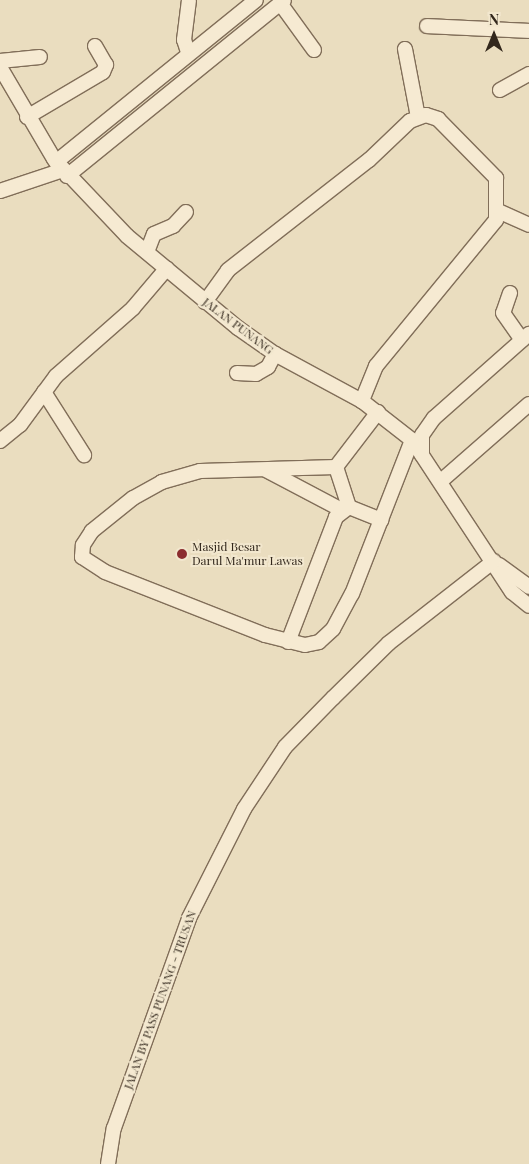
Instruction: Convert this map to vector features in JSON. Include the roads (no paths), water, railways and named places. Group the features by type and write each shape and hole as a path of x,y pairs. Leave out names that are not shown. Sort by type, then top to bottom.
{"street":[{"path":"188,52 184,40 189,0"},
{"path":"62,169 74,148 188,52 256,0"},
{"path":"0,191 86,161 144,109 282,2 314,50"},
{"path":"427,26 529,31"},
{"path":"27,117 103,72 106,65 95,46"},
{"path":"405,49 418,117"},
{"path":"0,61 40,57"},
{"name":"JALAN PUNANG","path":"0,67 44,145 62,169 79,189 147,252 205,302 275,354 362,401 412,440 494,561 512,592 529,606"},
{"path":"500,90 529,74"},
{"path":"205,302 228,270 418,117 438,119 486,165 496,178 498,211 486,235 434,292 376,366 362,401"},
{"path":"44,145 74,148"},
{"path":"79,189 86,161"},
{"path":"498,211 529,225"},
{"path":"147,252 154,234 173,226 186,212"},
{"path":"0,441 20,425 44,392 132,308 167,268"},
{"path":"422,456 422,435 434,418 525,337 502,313 510,293"},
{"path":"237,373 256,374 268,367 275,354"},
{"path":"44,392 84,455"},
{"path":"441,481 529,404"},
{"path":"336,467 378,412"},
{"path":"336,467 200,471 162,482 133,498 92,531 83,545 82,557 105,572 288,642 319,642 333,629 382,520 412,440"},
{"path":"288,642 346,509 336,467"},
{"path":"265,469 346,509 382,520"},
{"name":"JALAN PUNANG","path":"494,561 529,587"},
{"name":"JALAN BY PASS PUNANG - TRUSAN","path":"108,1164 114,1128 189,918 244,809 285,747 333,698 389,643 494,561"}],"place":[{"name":"Masjid Besar Darul Ma'mur Lawas","path":"182,554"}]}
